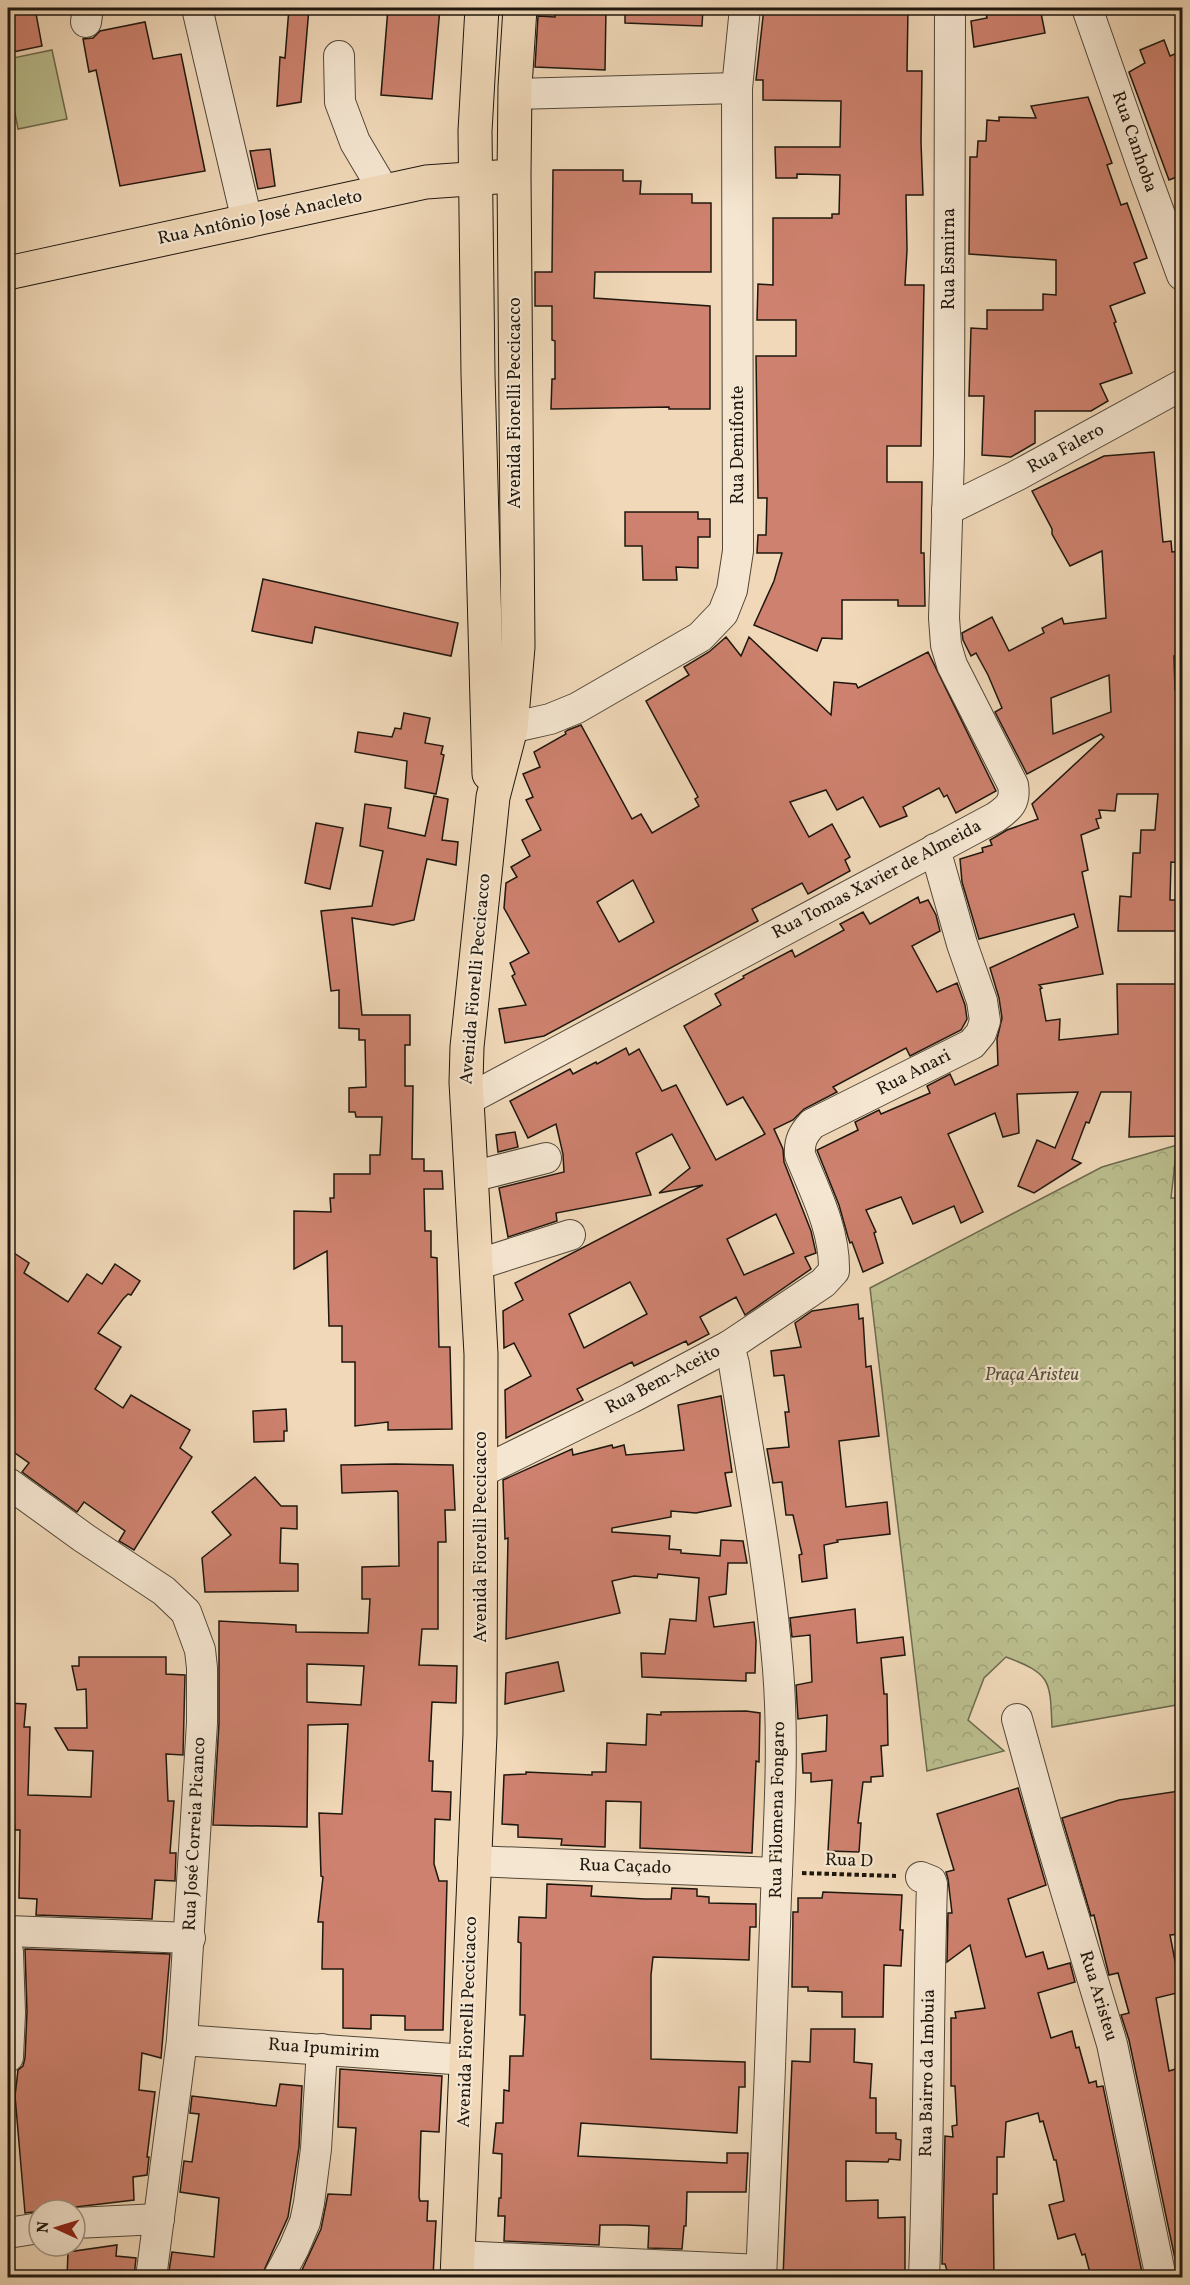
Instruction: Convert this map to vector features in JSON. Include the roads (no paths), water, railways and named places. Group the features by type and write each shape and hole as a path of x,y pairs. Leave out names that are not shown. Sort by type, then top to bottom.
{"main road":[{"name":"Avenida Fiorelli Peccicacco","path":"482,8 475,131 475,178 499,731"},
{"name":"Avenida Fiorelli Peccicacco","path":"458,2267 480,1734 481,1354 466,1047 499,731 518,647 514,176 515,93 520,8"},
{"name":"Rua Antônio José Anacleto","path":"8,273 426,182 514,176"}],"street":[{"path":"197,8 247,221"},
{"name":"Rua Demifonte","path":"499,731 550,718 577,708 700,637 723,613 732,590 738,551 737,88 744,8"},
{"name":"Rua Esmirna","path":"947,510 950,8"},
{"name":"Rua Canhoba","path":"1087,8 1182,275"},
{"path":"339,56 340,102 356,142 384,191"},
{"path":"515,93 737,88"},
{"name":"Rua Falero","path":"947,510 1016,476 1182,385"},
{"name":"Rua Tomas Xavier de Almeida","path":"467,1100 1008,809 1014,801 1013,785 952,665 946,645 944,618 947,510"},
{"name":"Rua Anari","path":"834,1271 835,1251 829,1228 800,1155 799,1143 804,1133 812,1124 972,1044 981,1033 985,1021 982,1001 962,944 935,849"},
{"path":"471,1177 546,1158"},
{"path":"476,1265 570,1235"},
{"name":"Rua Bem-Aceito","path":"481,1472 729,1346 823,1283 834,1271"},
{"name":"Rua Filomena Fongaro","path":"729,1346 734,1364 761,1540 778,1670 780,1794 770,2100 761,2274"},
{"name":"Rua José Correia Picanco","path":"8,1483 84,1538 164,1591 186,1612 196,1634 202,1668 202,1723 190,1938 182,2040 151,2277"},
{"name":"Rua Aristeu","path":"1017,1719 1112,2044 1161,2277"},
{"name":"Rua Caçado","path":"473,1861 777,1873"},
{"name":"Rua Bairro da Imbuia","path":"919,2277 929,2121 931,2019 929,1983 933,1884 921,1877"},
{"path":"8,1931 190,1938"},
{"path":"8,1952 10,2013 8,2057"},
{"name":"Rua Ipumirim","path":"182,2040 467,2060"},
{"path":"278,2277 305,2222 309,2203 316,2149 322,2049"},
{"path":"87,2222 159,2219"},
{"path":"8,2232 27,2230"},
{"path":"458,2267 761,2274"}],"park label":[{"name":"Praça Aristeu","path":"1032,1375"}]}
